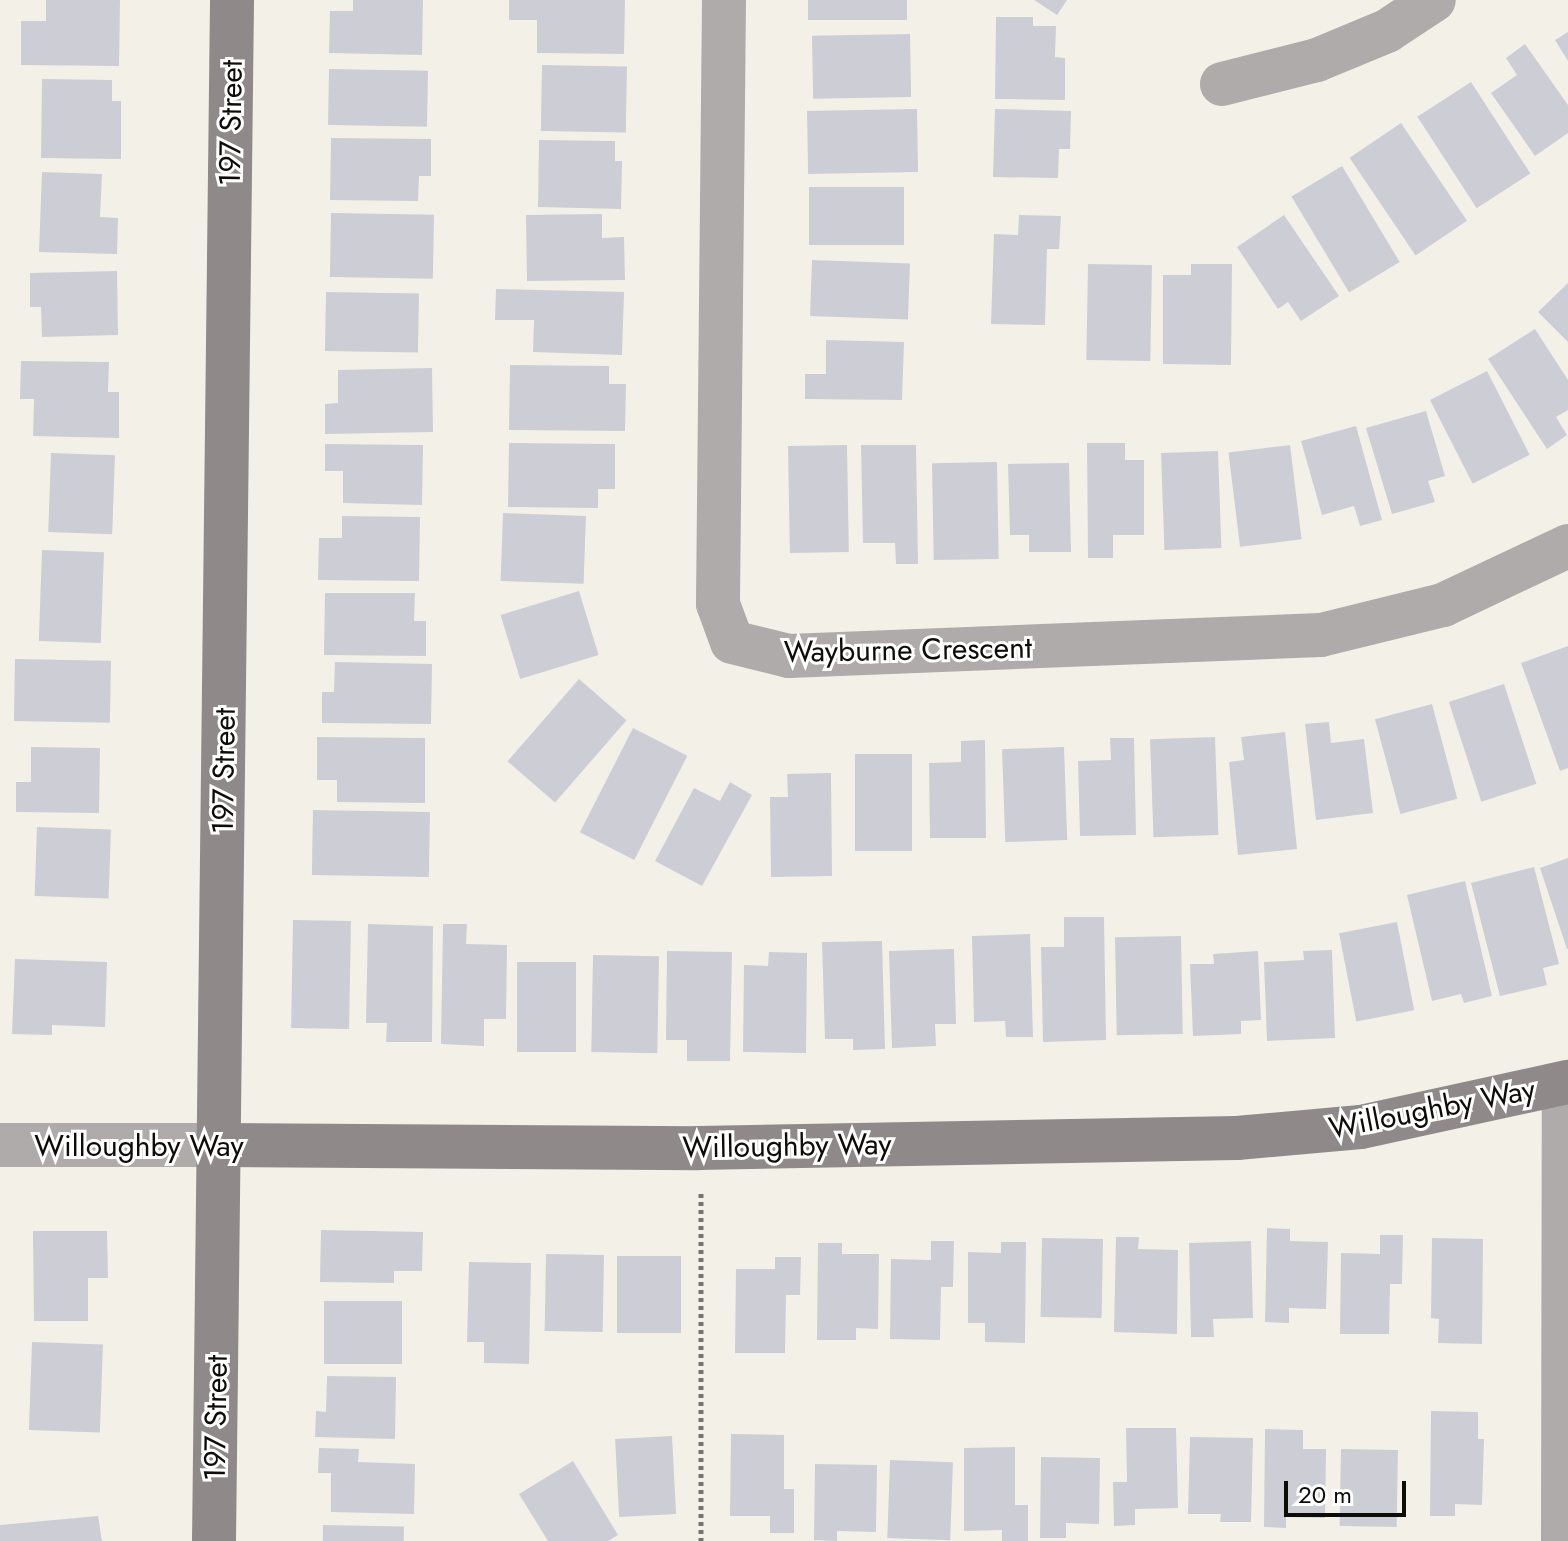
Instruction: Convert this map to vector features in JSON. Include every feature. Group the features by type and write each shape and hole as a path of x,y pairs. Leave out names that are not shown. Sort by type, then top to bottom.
{"street":[{"name":"197 Street","path":"214,1541 232,0"},
{"name":"Wayburne Crescent","path":"724,0 718,604 732,642 789,656 1321,635 1443,605 1568,546"},
{"path":"1222,84 1317,60 1387,31 1434,0"},
{"name":"Willoughby Way","path":"0,1145 698,1148 1237,1138 1361,1127 1566,1082"},
{"path":"1563,1541 1566,1082"}],"path":[{"path":"698,1148 701,1541"}],"building":[{"path":"46,0 120,0 119,66 21,65 21,21 46,21"},
{"path":"353,0 423,0 422,55 329,53 330,11 353,11"},
{"path":"509,0 625,0 624,54 537,53 537,20 509,20"},
{"path":"808,0 907,0 907,20 808,20"},
{"path":"1034,0 1067,0 1057,15"},
{"path":"996,17 1033,17 1033,26 1056,26 1055,57 1065,58 1065,100 995,99"},
{"path":"1568,32 1568,61 1555,40"},
{"path":"910,34 911,97 813,99 812,36"},
{"path":"1525,44 1568,105 1568,133 1535,156 1491,93 1517,75 1506,58"},
{"path":"542,65 627,66 626,132 541,131"},
{"path":"329,69 428,71 427,127 328,125"},
{"path":"42,79 112,80 112,101 121,101 121,159 41,158"},
{"path":"1471,82 1530,173 1477,208 1417,117"},
{"path":"917,109 918,172 808,174 807,111"},
{"path":"995,109 1071,111 1070,149 1059,149 1058,178 993,177"},
{"path":"1401,123 1467,221 1416,255 1350,158"},
{"path":"331,138 431,139 431,176 419,176 418,201 330,200"},
{"path":"539,140 615,141 615,161 622,161 621,209 538,207"},
{"path":"1342,166 1400,262 1349,292 1291,196"},
{"path":"42,172 102,174 100,217 118,218 117,254 39,252"},
{"path":"809,187 904,187 904,245 809,245"},
{"path":"331,213 434,215 433,279 330,277"},
{"path":"602,214 602,238 624,237 625,280 527,281 526,215"},
{"path":"1019,215 1061,216 1059,249 1047,249 1045,325 991,324 994,234 1018,235"},
{"path":"1284,215 1339,296 1301,321 1288,302 1278,309 1237,247"},
{"path":"812,260 910,263 908,319 810,316"},
{"path":"1088,264 1152,265 1150,361 1086,360"},
{"path":"1191,264 1232,264 1231,365 1163,364 1163,275 1191,275"},
{"path":"117,271 118,335 42,337 41,307 30,307 30,273"},
{"path":"1568,283 1568,342 1538,312"},
{"path":"496,289 624,292 622,355 533,352 534,320 495,320"},
{"path":"326,292 419,294 418,353 325,351"},
{"path":"1535,329 1568,380 1568,410 1556,417 1567,435 1547,449 1488,359"},
{"path":"826,340 904,342 902,400 805,399 805,374 826,374"},
{"path":"21,361 109,362 108,392 119,392 119,438 33,436 34,399 20,399"},
{"path":"510,365 609,366 609,384 626,384 625,431 509,430"},
{"path":"432,368 433,432 325,434 325,404 338,403 338,370"},
{"path":"1487,371 1530,455 1473,484 1430,400"},
{"path":"1426,411 1445,476 1428,481 1435,502 1392,514 1366,428"},
{"path":"1356,426 1382,520 1360,526 1354,506 1322,515 1301,441"},
{"path":"509,443 615,444 615,489 598,489 598,508 508,507"},
{"path":"1087,443 1125,443 1125,460 1144,460 1144,535 1113,535 1113,558 1088,558"},
{"path":"325,444 423,445 422,505 343,503 343,471 325,471"},
{"path":"847,445 849,552 790,553 788,446"},
{"path":"861,445 916,445 918,564 896,564 895,543 863,543"},
{"path":"1290,445 1302,539 1240,547 1228,453"},
{"path":"1218,451 1221,548 1164,550 1161,453"},
{"path":"51,453 115,455 112,534 48,532"},
{"path":"997,462 999,559 934,560 932,463"},
{"path":"1069,463 1071,552 1029,552 1029,535 1010,535 1008,464"},
{"path":"503,513 586,516 584,584 501,581"},
{"path":"342,516 420,517 419,581 318,580 319,538 342,538"},
{"path":"42,550 104,552 101,643 39,641"},
{"path":"579,591 599,655 520,679 501,615"},
{"path":"325,593 415,593 414,621 426,621 426,656 324,655"},
{"path":"1568,646 1568,768 1560,771 1521,663"},
{"path":"15,659 111,661 110,723 14,721"},
{"path":"335,662 432,664 431,724 322,723 322,692 334,692"},
{"path":"579,679 627,720 555,803 507,761"},
{"path":"1504,684 1536,784 1481,802 1449,702"},
{"path":"1432,704 1457,799 1400,814 1375,719"},
{"path":"1329,722 1331,743 1364,739 1373,813 1316,820 1305,724"},
{"path":"633,728 687,756 634,860 580,832"},
{"path":"1285,732 1297,849 1238,855 1229,762 1244,760 1241,737"},
{"path":"317,737 425,738 425,803 337,802 337,780 317,780"},
{"path":"1215,737 1218,835 1153,837 1150,739"},
{"path":"1110,738 1134,738 1136,835 1080,836 1078,761 1111,760"},
{"path":"985,740 986,838 930,838 929,763 961,762 961,741"},
{"path":"31,747 100,748 99,813 16,812 16,782 31,782"},
{"path":"1064,747 1067,840 1005,842 1002,749"},
{"path":"855,754 912,754 912,851 855,851"},
{"path":"831,773 832,876 771,877 770,797 788,797 787,774"},
{"path":"730,782 752,795 702,886 655,861 694,788 720,801"},
{"path":"313,810 430,812 429,877 312,875"},
{"path":"37,827 111,830 109,899 35,896"},
{"path":"1568,858 1568,949 1567,949 1540,868"},
{"path":"1534,867 1559,964 1543,968 1547,985 1500,996 1471,883"},
{"path":"1465,881 1492,996 1464,1003 1461,994 1432,1001 1407,895"},
{"path":"1064,917 1104,917 1106,1040 1043,1042 1041,947 1064,947"},
{"path":"293,920 351,921 349,1029 291,1028"},
{"path":"1397,922 1414,1010 1356,1022 1339,933"},
{"path":"368,924 433,926 432,1042 386,1042 387,1023 366,1023"},
{"path":"443,924 467,924 466,944 507,945 506,1019 484,1019 484,1046 441,1044"},
{"path":"1030,934 1033,1037 1006,1037 1005,1021 974,1022 972,936"},
{"path":"1181,936 1183,1034 1117,1035 1115,937"},
{"path":"882,941 885,1049 853,1050 853,1039 825,1039 822,942"},
{"path":"954,949 956,1024 935,1024 936,1046 892,1048 889,951"},
{"path":"1332,950 1335,1038 1267,1041 1264,962 1304,960 1303,951"},
{"path":"667,951 732,952 730,1061 687,1061 687,1040 666,1040"},
{"path":"1258,951 1261,1020 1241,1021 1241,1034 1193,1036 1190,964 1214,964 1213,954"},
{"path":"769,952 807,953 806,1053 743,1052 744,965 768,966"},
{"path":"593,955 659,956 657,1053 591,1052"},
{"path":"15,959 107,962 105,1027 52,1025 52,1035 12,1034"},
{"path":"517,962 576,962 576,1052 517,1052"},
{"path":"1267,1228 1290,1229 1290,1241 1328,1242 1326,1309 1289,1308 1289,1323 1265,1322"},
{"path":"321,1230 423,1232 422,1271 394,1271 394,1283 320,1282"},
{"path":"33,1231 107,1231 108,1278 88,1278 88,1321 34,1321"},
{"path":"1380,1235 1403,1235 1402,1284 1390,1284 1389,1334 1340,1334 1341,1253 1380,1254"},
{"path":"1116,1237 1139,1237 1138,1249 1178,1250 1177,1334 1114,1332"},
{"path":"1042,1238 1103,1239 1102,1318 1041,1317"},
{"path":"1432,1238 1483,1239 1482,1344 1438,1343 1439,1319 1431,1318"},
{"path":"931,1241 954,1241 953,1287 941,1287 940,1340 890,1339 891,1259 931,1260"},
{"path":"1251,1241 1253,1318 1213,1319 1214,1337 1191,1337 1189,1243"},
{"path":"1001,1242 1026,1242 1025,1343 985,1342 985,1323 968,1323 968,1252 1001,1253"},
{"path":"818,1243 842,1243 842,1254 879,1254 878,1329 856,1328 856,1340 817,1340"},
{"path":"546,1254 604,1255 603,1332 545,1331"},
{"path":"617,1256 681,1256 681,1333 617,1333"},
{"path":"775,1257 801,1257 800,1295 786,1295 785,1353 735,1353 736,1269 775,1269"},
{"path":"469,1262 531,1263 529,1364 484,1363 484,1342 467,1342"},
{"path":"324,1301 402,1301 402,1364 324,1364"},
{"path":"32,1342 103,1344 100,1432 29,1430"},
{"path":"327,1376 396,1377 395,1439 315,1437 316,1411 326,1412"},
{"path":"1431,1411 1478,1412 1478,1439 1484,1439 1482,1505 1455,1504 1455,1516 1430,1516"},
{"path":"1126,1428 1176,1428 1178,1508 1135,1509 1135,1525 1114,1526 1113,1482 1127,1482"},
{"path":"1265,1429 1303,1430 1303,1449 1326,1449 1325,1518 1286,1517 1286,1528 1264,1527"},
{"path":"731,1434 784,1435 784,1489 794,1489 794,1533 770,1533 770,1516 730,1516"},
{"path":"672,1436 676,1514 619,1517 615,1439"},
{"path":"1190,1437 1253,1438 1251,1522 1220,1522 1221,1514 1188,1514"},
{"path":"1015,1447 1015,1505 1028,1505 1028,1541 1002,1541 1002,1530 964,1531 964,1448"},
{"path":"319,1448 359,1449 358,1462 415,1464 414,1514 331,1512 331,1473 318,1473"},
{"path":"1341,1449 1398,1450 1397,1527 1340,1526"},
{"path":"1041,1457 1100,1458 1099,1524 1066,1523 1066,1538 1040,1538"},
{"path":"890,1460 953,1462 950,1540 887,1538"},
{"path":"573,1461 618,1535 608,1541 548,1541 519,1494"},
{"path":"815,1464 877,1465 876,1532 837,1531 837,1541 814,1540"},
{"path":"98,1516 102,1541 0,1541 0,1525"},
{"path":"323,1525 404,1526 404,1541 323,1541"}]}
